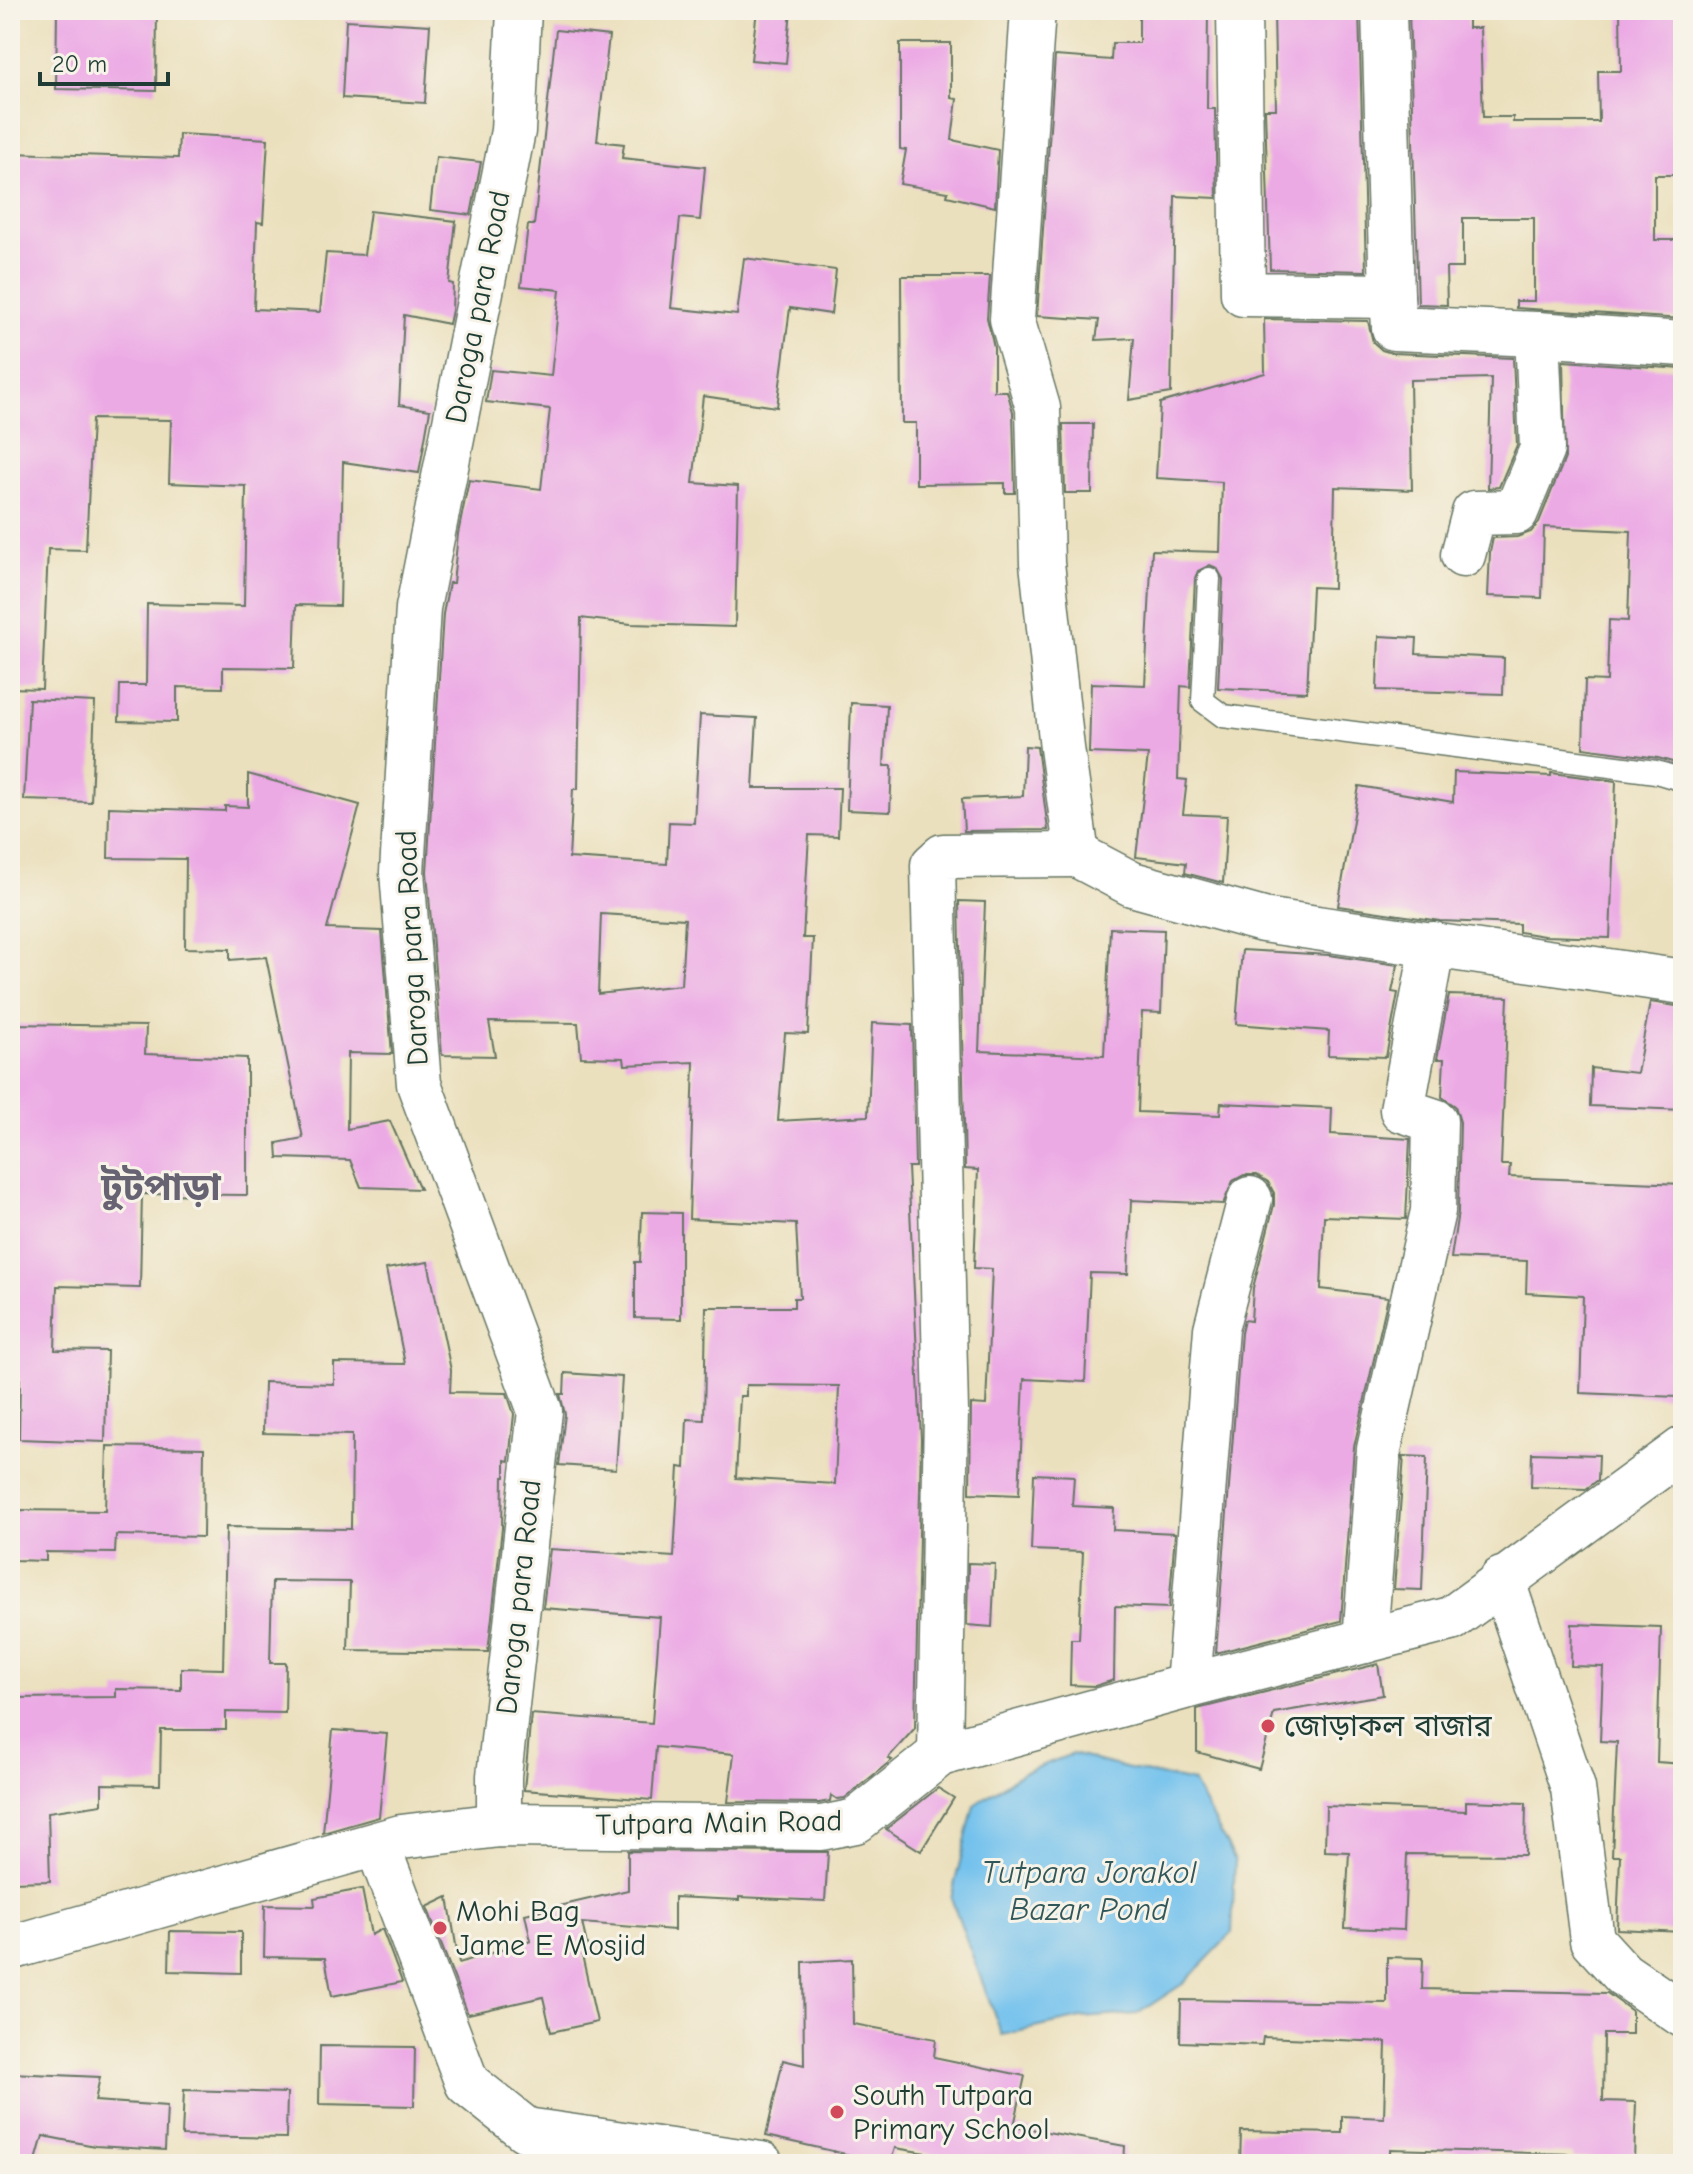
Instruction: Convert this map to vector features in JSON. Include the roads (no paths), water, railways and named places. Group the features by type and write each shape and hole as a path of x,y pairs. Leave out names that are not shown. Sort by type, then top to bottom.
{"street":[{"name":"Daroga para Road","path":"499,1825 499,1776 540,1411 419,1084 402,872 418,608 513,131 519,10"},
{"path":"1033,10 1012,319 1038,408 1042,563 1077,855"},
{"path":"1239,10 1243,294 1392,296"},
{"path":"1384,10 1394,328 1683,344"},
{"path":"1463,555 1474,513 1516,512 1542,449 1537,334"},
{"path":"940,1754 946,1411 933,865 943,856 1077,855 1132,884 1263,920 1683,982"},
{"path":"1365,1641 1379,1449 1433,1211 1435,1121 1402,1110 1433,944"},
{"path":"1188,1686 1216,1329 1250,1199"},
{"name":"Tutpara Main Road","path":"10,1948 401,1837 499,1825 821,1828 856,1821 940,1754 1451,1619 1683,1449"},
{"path":"1502,1579 1573,1788 1592,1940 1623,1974 1683,2015"},
{"path":"377,1844 467,2083 526,2130 707,2160 761,2164"}],"lane":[{"path":"1209,579 1203,701 1223,716 1656,772 1683,780"}],"water":[{"name":"Tutpara Jorakol Bazar Pond","path":"1072,1754 1193,1782 1235,1860 1232,1933 1184,1983 1137,2014 1081,2018 1002,2035 951,1898 974,1805 1022,1773"}],"place":[{"name":"জোড়াকল বাজার","path":"1268,1726"},
{"name":"Mohi Bag Jame E Mosjid","path":"440,1928"},
{"name":"South Tutpara Primary School","path":"837,2112"}],"district":[{"name":"টুটপাড়া","path":"161,1188"}]}
